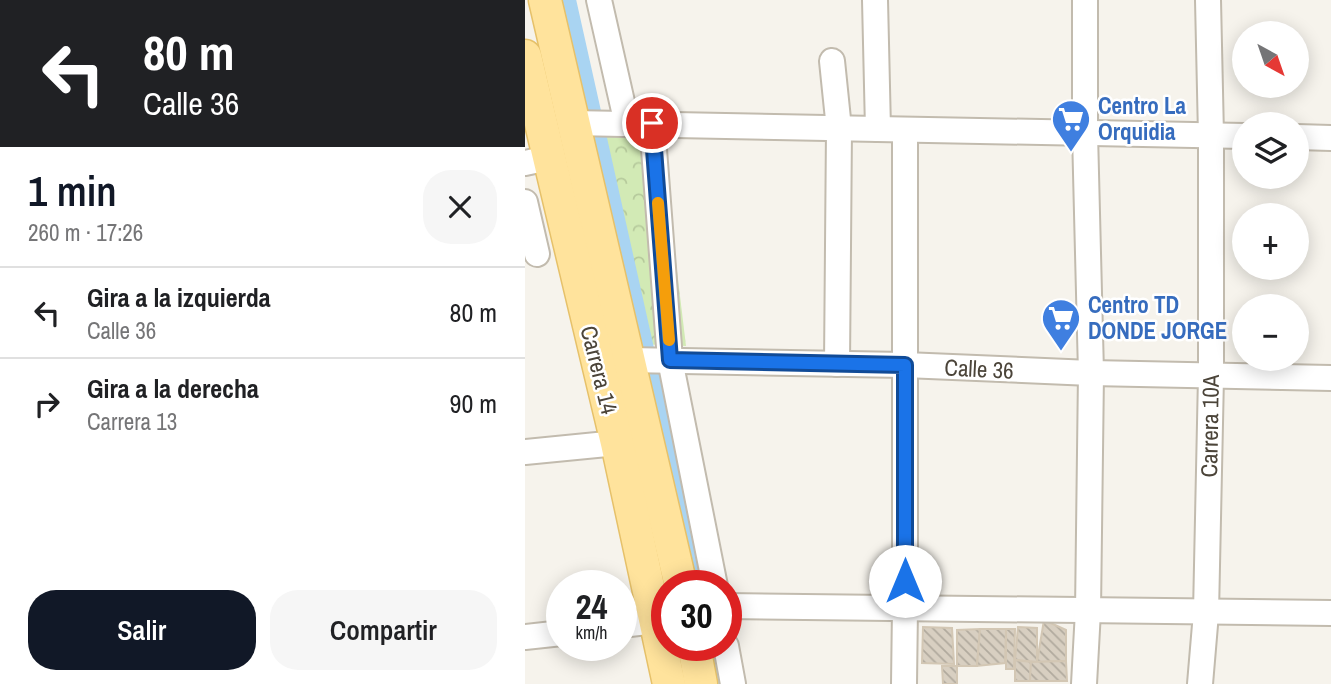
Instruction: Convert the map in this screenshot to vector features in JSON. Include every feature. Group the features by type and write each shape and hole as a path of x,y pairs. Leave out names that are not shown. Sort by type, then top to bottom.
{"main road":[{"name":"Carrera 14","path":"545,0 599,123 634,359 678,570"},
{"name":"Carrera 14","path":"525,56 537,160 570,251 617,443 651,598"},
{"name":"Carrera 14","path":"664,661 669,684"},
{"path":"697,661 701,684"}],"street":[{"path":"600,0 599,123 1232,136"},
{"path":"875,0 879,129"},
{"path":"1084,684 1088,611 1091,373 1085,133 1085,0"},
{"name":"Carrera 10A","path":"1200,684 1206,612 1211,376 1208,0"},
{"path":"832,61 839,129 837,364"},
{"path":"652,123 668,360 712,570"},
{"path":"904,684 905,130"},
{"path":"1309,138 1331,138"},
{"path":"525,202 531,255 570,251"},
{"name":"Calle 36","path":"634,359 1331,378"},
{"path":"525,452 617,443"},
{"path":"742,606 1331,613"},
{"path":"525,637 546,635"},
{"path":"729,661 733,684"}],"green space":[{"path":"590,136 661,137 686,346 637,344"}],"building":[{"path":"1044,620 1066,630 1066,661 1037,662"},
{"path":"923,627 952,628 954,664 922,663"},
{"path":"1018,627 1037,628 1037,662 1015,660"},
{"path":"980,629 977,666 957,666 957,630"},
{"path":"980,629 1006,629 1005,663 977,666"},
{"path":"1006,629 1015,629 1014,669 1006,669"},
{"path":"1015,660 1031,662 1030,681 1015,681"},
{"path":"1066,661 1067,681 1030,681 1031,662"},
{"path":"942,666 957,666 957,684 943,684"}],"waterway":[{"path":"567,0 694,570"},
{"path":"713,661 718,684"}],"slow traffic":[{"path":"658,203 669,340"}],"place":[{"name":"Centro La Orquidia","path":"1071,153"},
{"name":"Centro TD DONDE JORGE","path":"1061,352"}],"route":[{"path":"652,123 670,360 905,365 905,581"}]}
